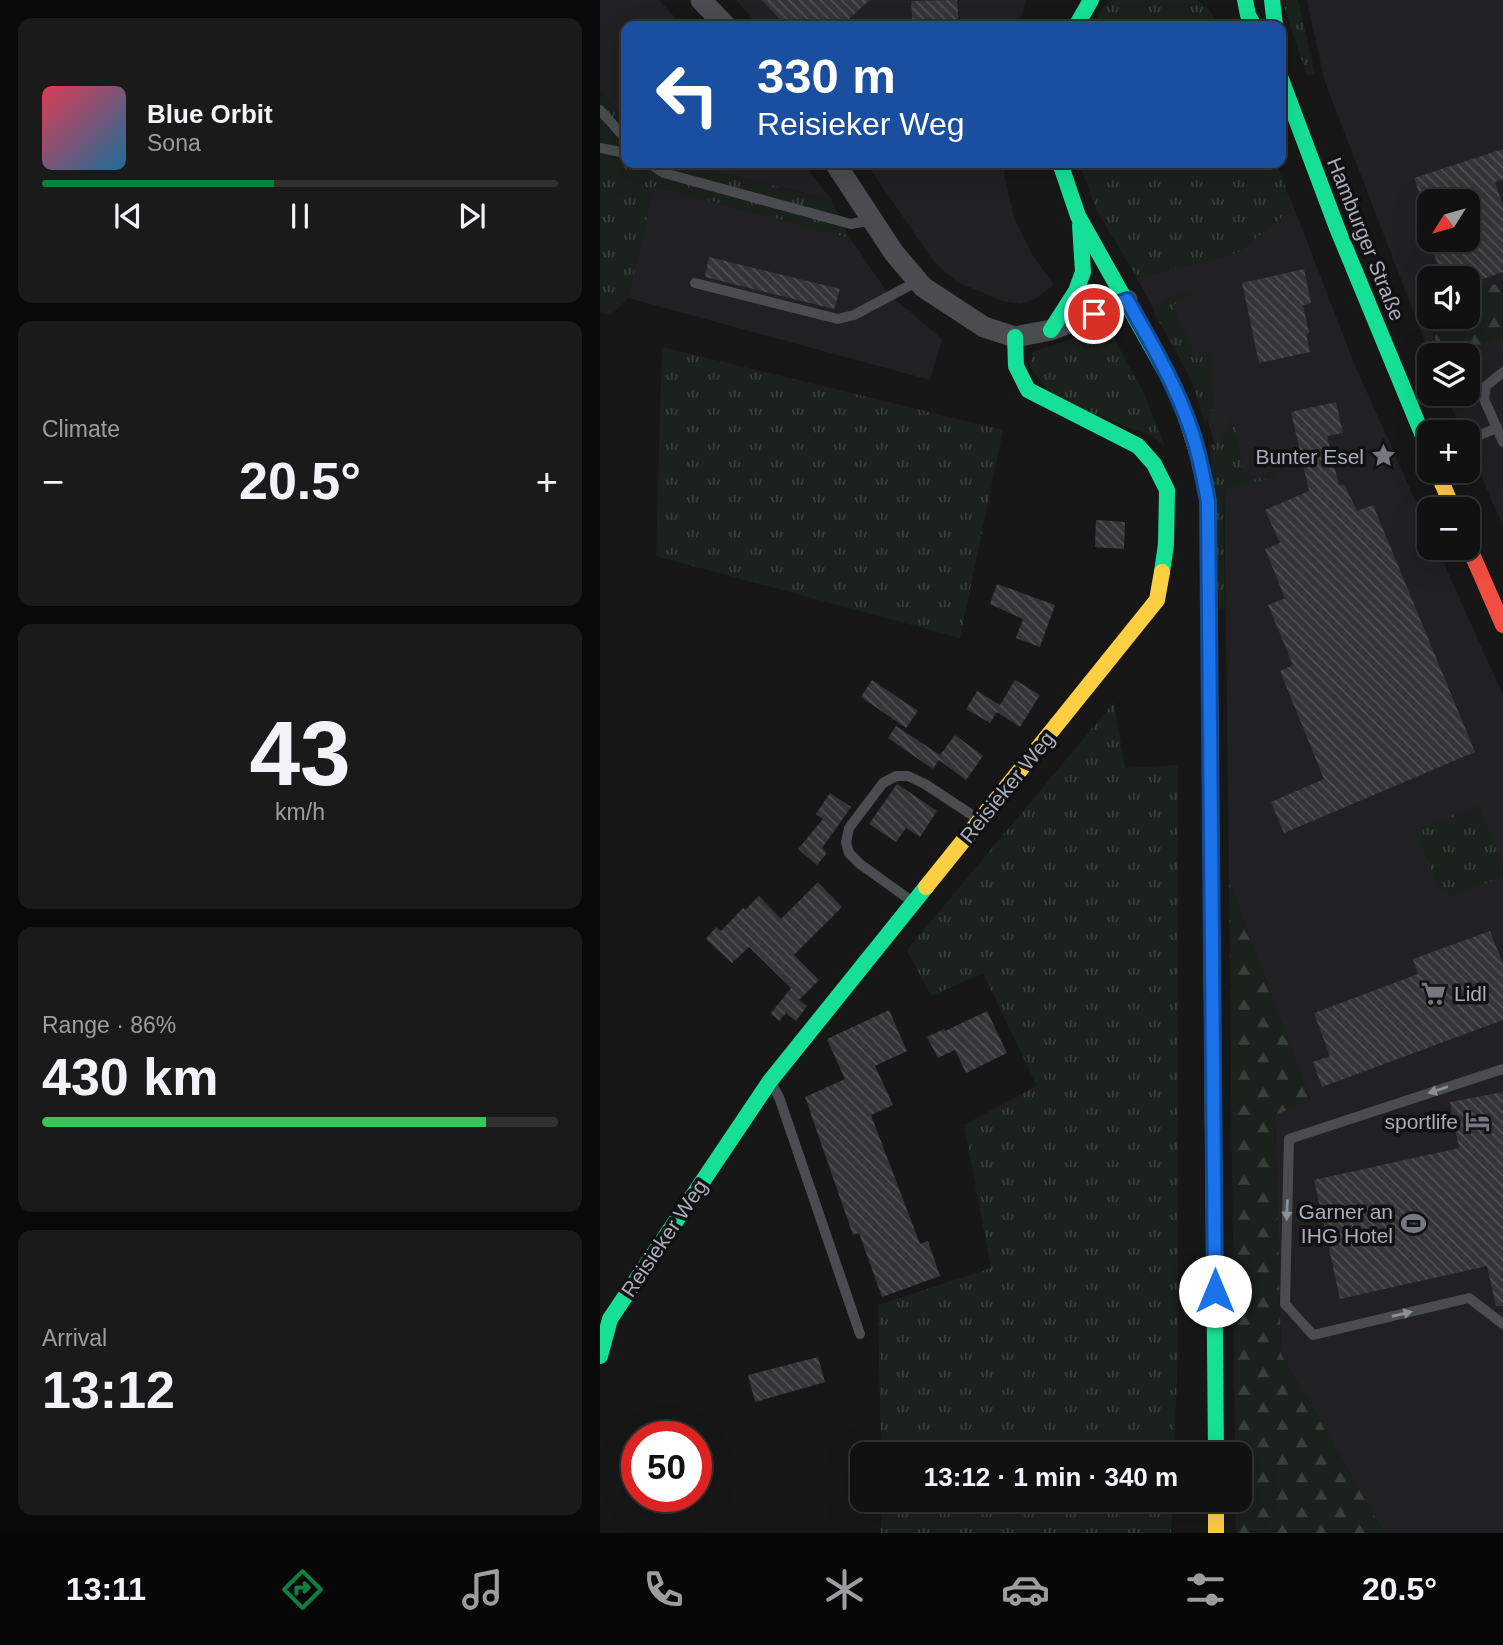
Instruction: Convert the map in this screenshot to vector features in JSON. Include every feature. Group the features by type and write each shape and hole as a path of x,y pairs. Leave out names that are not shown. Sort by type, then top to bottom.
{"main road":[{"path":"1071,21 1079,0"},
{"path":"1080,21 1091,0"},
{"path":"1235,0 1249,14"},
{"path":"1271,0 1274,21"},
{"name":"Hamburger Straße","path":"1286,92 1337,228 1417,422"},
{"path":"1061,168 1079,218 1171,382 1190,426 1208,501 1215,1442"},
{"path":"1052,330 1076,291 1083,272 1079,218"},
{"name":"Reisieker Weg","path":"600,1356 610,1319 770,1082 1157,600 1166,544 1166,490 1154,464 1138,446 1028,390 1016,366 1015,337"},
{"path":"1475,560 1503,625"},
{"path":"1216,1512 1216,1533"}],"street":[{"path":"701,0 721,21"},
{"path":"838,168 894,253 923,287 984,327 1015,337 1052,330 1127,300"}],"lane":[{"path":"600,110 621,133"},
{"path":"600,148 621,152"},
{"path":"656,168 664,173 851,224 872,220"},
{"path":"695,283 838,319 854,315 918,281"},
{"path":"1503,372 1486,386 1484,399 1503,442"},
{"path":"1480,435 1497,428"},
{"path":"914,903 860,864 849,853 846,842 849,828 883,783 896,776 908,776 980,820"},
{"path":"1503,1069 1289,1139 1285,1304 1313,1335 1469,1298 1503,1324"},
{"path":"770,1082 779,1097 860,1334"}],"shaded area":[{"path":"600,0 659,0 678,21 621,21 621,114 600,91"},
{"path":"736,0 1027,0 1019,21 755,21"},
{"path":"1307,0 1503,0 1503,527 1480,473 1480,420 1457,420 1451,406 1480,406 1480,343 1425,343 1420,329 1480,329 1480,266 1417,266 1417,321 1324,79"},
{"path":"698,168 807,168 831,199"},
{"path":"869,168 1004,168 1014,218 1033,256 1054,285 1035,299 1021,304 1002,301 957,282 934,262"},
{"path":"654,186 850,238 888,293 942,339 930,380 628,298"},
{"path":"1294,208 1354,363 1417,504 1417,560 1442,560 1503,695 1503,1533 1384,1533 1281,1354 1275,1114 1310,1100 1229,881 1224,475 1202,401 1137,278 1237,253"}],"green space":[{"path":"1112,0 1196,0 1209,9 1216,21 1096,21 1101,9"},
{"path":"1282,0 1298,0 1315,74 1307,76"},
{"path":"600,91 621,114 621,168 698,168 831,199 850,238 654,186 628,298 611,315 600,313"},
{"path":"1081,168 1278,168 1294,208 1237,253 1137,278 1097,211"},
{"path":"1503,282 1503,337 1480,345 1436,343 1432,329 1480,329 1480,289"},
{"path":"1191,290 1193,294 1173,305 1197,359 1210,353 1211,355 1214,408 1205,423 1195,390 1180,357 1154,314 1164,301"},
{"path":"1108,327 1144,394 1165,447 1154,437 1055,399 1030,367 1033,352"},
{"path":"662,347 1003,430 960,638 656,556"},
{"path":"1230,420 1234,421 1243,471 1249,476 1274,471 1276,477 1228,488 1223,496 1225,608 1219,609 1210,445 1220,442"},
{"path":"1114,702 1125,768 1178,765 1178,1350 1174,1442 881,1442 878,1305 991,1268 964,1125 1037,1086 983,973 931,996 907,950"},
{"path":"1479,805 1503,865 1503,876 1450,897 1447,888 1440,891 1415,830"},
{"path":"1229,881 1310,1100 1275,1115 1281,1354 1384,1533 1236,1533 1235,1512 1252,1512 1252,1442 1235,1442"},
{"path":"881,1512 1172,1512 1171,1533 881,1533"}],"building":[{"path":"762,0 870,0 847,21 781,21"},
{"path":"957,0 959,21 913,21 911,1"},
{"path":"1503,149 1503,180 1495,182 1503,206 1503,272 1480,280 1480,266 1438,266 1434,254 1440,252 1480,252 1480,189 1418,189 1414,178"},
{"path":"709,257 840,289 834,309 705,277"},
{"path":"1304,269 1311,303 1303,305 1310,352 1259,363 1242,283"},
{"path":"1336,402 1343,433 1327,436 1339,485 1344,484 1357,511 1373,505 1475,752 1284,833 1271,802 1324,779 1280,671 1293,665 1268,605 1285,598 1265,549 1280,543 1265,510 1309,491 1291,412"},
{"path":"1096,520 1125,522 1124,549 1095,547"},
{"path":"997,584 1055,605 1040,647 1016,638 1023,619 990,604"},
{"path":"872,680 918,711 906,728 861,697"},
{"path":"1015,680 1040,695 1020,727 997,712 990,723 966,709 977,691 1000,705"},
{"path":"896,726 940,755 955,735 983,756 966,780 939,760 933,769 888,738"},
{"path":"897,784 937,811 920,837 906,828 896,842 869,824"},
{"path":"830,793 851,807 822,848 827,853 817,865 798,849 823,819 816,814"},
{"path":"818,882 842,907 794,955 819,980 799,1000 807,1006 796,1021 786,1013 779,1021 771,1013 791,988 749,947 732,963 706,939 716,927 721,931 759,896 781,919"},
{"name":"Lidl","path":"1490,931 1503,964 1503,1020 1322,1087 1313,1062 1330,1056 1314,1013 1418,974 1413,959"},
{"path":"889,1010 907,1051 875,1066 893,1105 871,1115 920,1244 928,1241 940,1276 882,1297 859,1233 853,1235 805,1097 845,1079 827,1039"},
{"path":"987,1011 1007,1053 966,1073 955,1050 938,1058 927,1037"},
{"name":"Garner an IHG Hotel","path":"1503,1092 1503,1306 1496,1306 1487,1266 1340,1299 1314,1180 1459,1148 1450,1102"},
{"path":"818,1357 825,1382 755,1402 748,1375"}],"traffic: fast":[{"path":"1079,21 1091,0"},
{"path":"1245,0 1251,21"},
{"path":"1272,0 1274,21"},
{"path":"1286,92 1337,228 1417,422"},
{"path":"1062,168 1078,216 1169,378 1184,411 1198,455 1208,501 1210,731"},
{"path":"1051,330 1076,291 1083,272 1080,225"},
{"path":"1015,337 1016,366 1028,390 1138,446 1154,464 1167,490 1166,544 1162,572"},
{"path":"600,1356 610,1319 770,1081 926,887"},
{"path":"1213,1134 1216,1442"}],"traffic: slow":[{"path":"1442,483 1448,497"},
{"path":"926,887 1157,600 1162,572"},
{"path":"1210,731 1213,1134"},
{"path":"1216,1512 1216,1533"}],"traffic: jam":[{"path":"1475,560 1503,625"}],"place":[{"name":"Bunter Esel","path":"1384,456"},
{"name":"Lidl","path":"1434,993"},
{"name":"sportlife","path":"1478,1121"},
{"name":"Garner an IHG Hotel","path":"1413,1223"}],"route":[{"path":"1094,314 1127,300 1171,382 1190,426 1208,501 1215,1291"}]}
